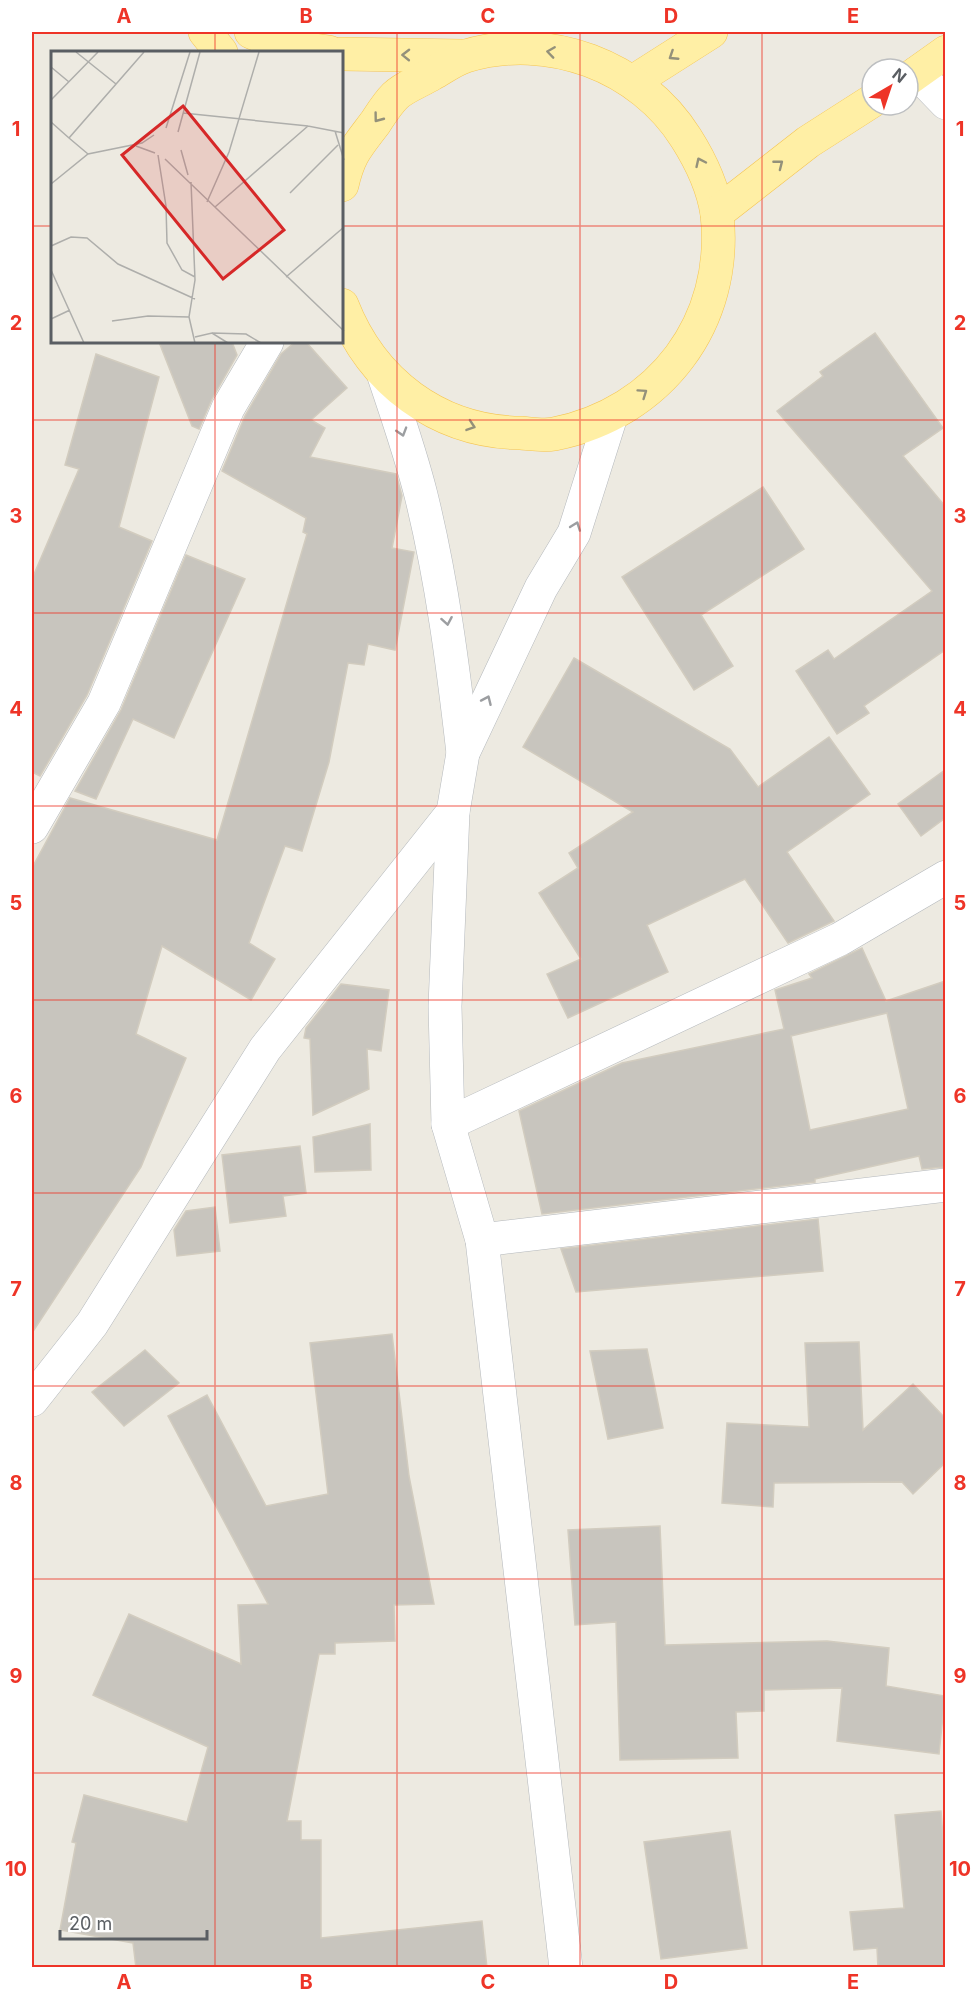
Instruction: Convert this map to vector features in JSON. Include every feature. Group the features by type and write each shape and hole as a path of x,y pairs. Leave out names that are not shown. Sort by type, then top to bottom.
{"main road":[{"path":"205,32 220,51"},
{"path":"251,32 285,46 322,51"},
{"path":"634,81 711,32"},
{"path":"344,54 465,56 522,47 580,56 634,81 673,117 702,162 717,213 716,274 697,332 661,381 611,416 553,434 492,433 434,413 384,376 353,334 344,310"},
{"path":"920,71 945,52"},
{"path":"344,176 348,159 396,95 465,56"},
{"path":"717,213 808,142 860,109"}],"street":[{"path":"920,82 945,103"},
{"path":"32,827 104,703 228,408 266,344"},
{"path":"384,376 421,493 433,549 448,625 463,753"},
{"path":"566,1968 482,1240 448,1124 445,1006 453,812 463,753 541,588 574,533 611,416"},
{"path":"32,1400 92,1324 265,1049 453,812"},
{"path":"448,1124 840,939 945,877"},
{"path":"482,1240 945,1185"}],"building":[{"path":"875,333 943,428 903,456 945,506 945,650 864,706 869,713 837,734 796,671 828,650 834,659 932,591 777,411 823,376 820,372"},
{"path":"160,344 233,344 237,355 212,399 199,429 192,426"},
{"path":"293,344 308,344 347,388 311,420 325,428 310,457 396,474 402,496 392,548 414,552 395,650 368,644 364,665 348,663 329,762 302,851 285,846 249,943 275,959 251,1000 162,946 136,1034 186,1058 141,1167 32,1333 32,868 70,798 217,840 307,534 303,532 306,518 222,471 245,416 281,354"},
{"path":"96,354 159,377 119,527 152,541 87,695 40,776 32,772 32,579 79,469 65,465"},
{"path":"763,487 804,549 701,615 733,666 694,690 622,577"},
{"path":"186,555 245,579 174,738 133,719 96,799 75,791 121,710"},
{"path":"574,658 730,749 758,787 829,737 870,794 787,852 834,921 788,943 745,879 647,925 668,972 568,1018 547,974 581,959 539,893 578,868 569,853 633,812 523,747"},
{"path":"945,770 945,818 921,836 898,804"},
{"path":"862,948 886,1001 945,981 945,1167 922,1169 919,1156 815,1179 815,1182 542,1214 519,1111 622,1063 784,1029 775,990 812,978 809,974","holes":["887,1013 908,1109 810,1130 791,1036"]},
{"path":"341,984 389,990 381,1051 367,1049 369,1089 313,1115 310,1039 304,1038 306,1028"},
{"path":"370,1124 371,1170 315,1172 313,1137"},
{"path":"300,1146 306,1193 283,1196 286,1216 230,1223 222,1155"},
{"path":"215,1207 220,1251 177,1256 174,1230 186,1211"},
{"path":"818,1219 823,1271 576,1292 561,1249"},
{"path":"392,1334 409,1476 434,1604 394,1605 395,1641 335,1643 335,1654 319,1654 287,1821 301,1821 301,1840 321,1840 321,1938 482,1921 487,1968 136,1968 133,1943 60,1930 76,1843 72,1842 84,1795 187,1822 208,1747 93,1695 129,1614 241,1664 238,1605 268,1604 168,1416 207,1395 266,1506 328,1494 310,1343"},
{"path":"859,1342 863,1430 913,1384 945,1418 945,1463 913,1494 902,1482 774,1483 773,1507 722,1503 727,1423 809,1427 805,1343"},
{"path":"647,1349 663,1428 608,1439 590,1351"},
{"path":"145,1350 179,1383 124,1426 92,1392"},
{"path":"660,1526 665,1645 827,1641 889,1648 886,1686 945,1696 939,1754 837,1741 842,1688 764,1690 764,1711 736,1712 738,1758 620,1760 616,1622 575,1625 568,1530"},
{"path":"941,1811 945,1864 945,1968 878,1968 877,1948 854,1950 850,1912 904,1908 895,1815"},
{"path":"730,1831 747,1948 661,1959 644,1842"}]}
